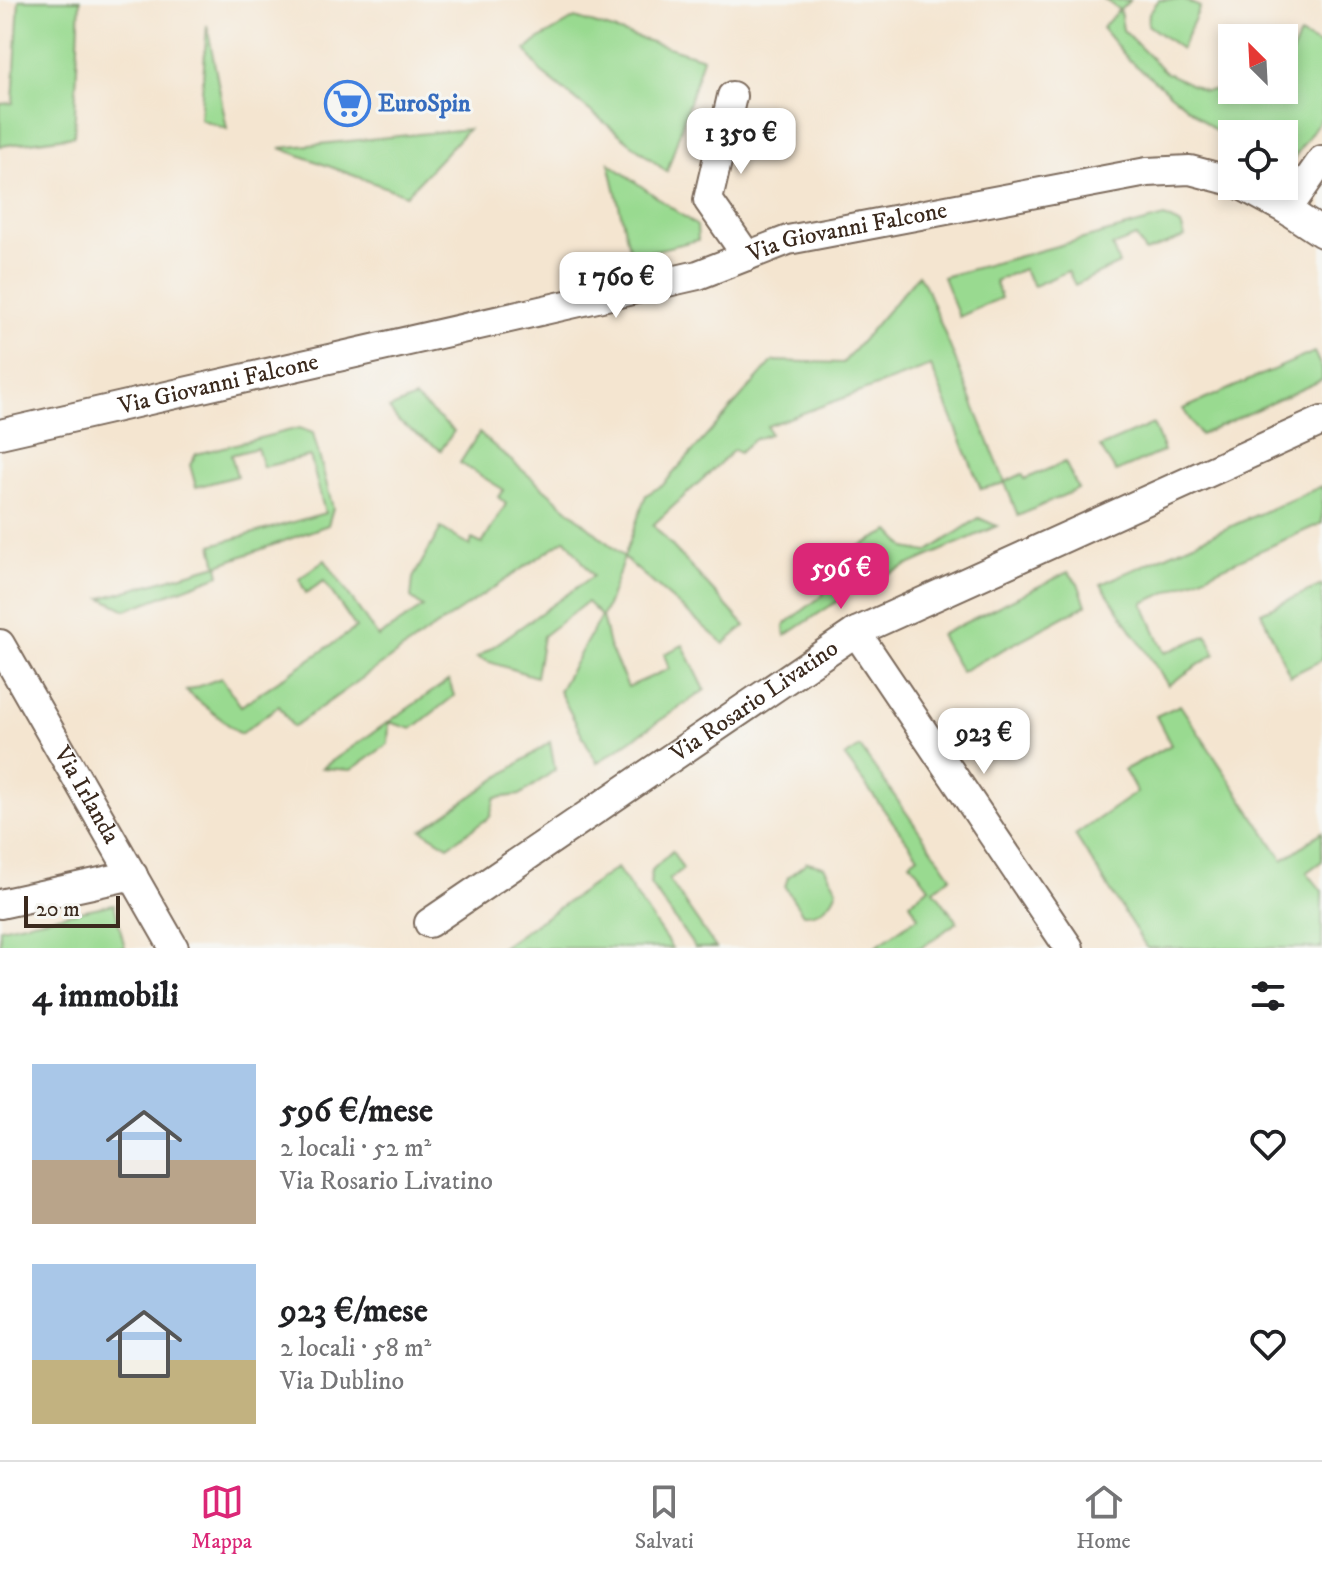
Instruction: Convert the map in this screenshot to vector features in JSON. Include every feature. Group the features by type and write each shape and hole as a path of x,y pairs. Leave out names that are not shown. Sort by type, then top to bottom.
{"street":[{"path":"732,96 708,200 747,256"},
{"path":"1287,210 1322,160"},
{"name":"Via Giovanni Falcone","path":"0,434 698,275 788,240 1147,172 1190,170 1218,177"},
{"path":"1269,200 1322,233"},
{"name":"Via Rosario Livatino","path":"429,923 856,632 1322,421"},
{"path":"856,632 1069,948"},
{"name":"Via Irlanda","path":"0,644 174,948"},
{"path":"0,904 133,875"}],"green space":[{"path":"19,0 80,0 74,136 0,146 0,104 13,103"},
{"path":"1105,0 1130,0 1120,10 1123,30 1165,72 1204,91 1218,90 1218,104 1298,104 1298,40 1300,35 1322,46 1322,117 1298,152 1298,120 1218,120 1218,133 1128,59 1102,28 1119,10"},
{"path":"1159,0 1184,0 1200,7 1181,49 1148,25 1149,13"},
{"path":"575,18 703,58 667,172 541,72 526,50"},
{"path":"207,25 227,129 200,119"},
{"path":"468,129 406,195 280,148"},
{"path":"609,163 697,226 698,240 631,256"},
{"path":"1164,217 1181,225 1185,237 1145,252 1136,237 1112,246 1119,264 1075,285 1068,271 1034,286 1023,269 995,281 1001,298 959,317 943,277"},
{"path":"918,275 925,285 1005,482 1022,474 1025,479 1065,462 1078,489 1018,516 1005,483 981,489 931,366 767,426 770,434 753,440 739,453 734,450 653,525 745,626 724,644 624,558 602,616 609,646 628,687 669,669 664,654 683,645 705,690 597,763 559,691 601,616 587,602 543,636 536,677 477,658 593,576 566,539 293,727 279,706 240,734 186,691 221,678 241,706 356,628 324,581 306,593 299,579 325,560 378,637 423,607 411,598 413,578 441,528 470,546 472,539 482,544 506,504 498,497 504,490 460,463 479,433 624,557 646,495 663,485 773,361 843,363"},
{"path":"1314,352 1322,369 1322,380 1200,435 1183,409"},
{"path":"415,398 454,431 441,450 399,422 389,409"},
{"path":"1153,424 1164,451 1116,472 1100,447"},
{"path":"299,428 313,433 333,508 328,525 218,565 220,575 126,610 102,598 217,565 212,545 325,513 310,456 263,467 257,448 231,455 237,476 196,487 190,465 196,454"},
{"path":"1322,486 1322,523 1143,603 1165,653 1207,635 1215,654 1168,685 1101,584"},
{"path":"979,518 997,526 875,580 858,547 890,531 906,548 927,552"},
{"path":"829,564 845,596 785,636 784,625 823,595"},
{"path":"1068,572 1078,583 1086,605 961,672 940,635"},
{"path":"1322,585 1322,660 1290,676 1261,612"},
{"path":"449,680 454,696 412,729 389,722 388,744 351,770 322,768"},
{"path":"1180,705 1283,860 1322,832 1322,861 1307,872 1322,891 1322,948 1147,948 1075,835 1137,792 1124,770 1171,745 1156,716"},
{"path":"550,742 555,770 520,795 495,798 490,817 448,846 422,830"},
{"path":"860,747 951,876 934,890 957,922 921,948 873,948 918,917 910,903 929,887 910,862 918,856 845,757"},
{"path":"672,851 683,869 669,880 716,948 695,948 650,884 652,870"},
{"path":"807,862 824,866 837,889 824,908 803,914 785,887 788,877"},
{"path":"617,868 672,948 500,948"},
{"path":"114,904 125,948 0,948 0,928"}],"place":[{"name":"EuroSpin","path":"347,104"}]}
